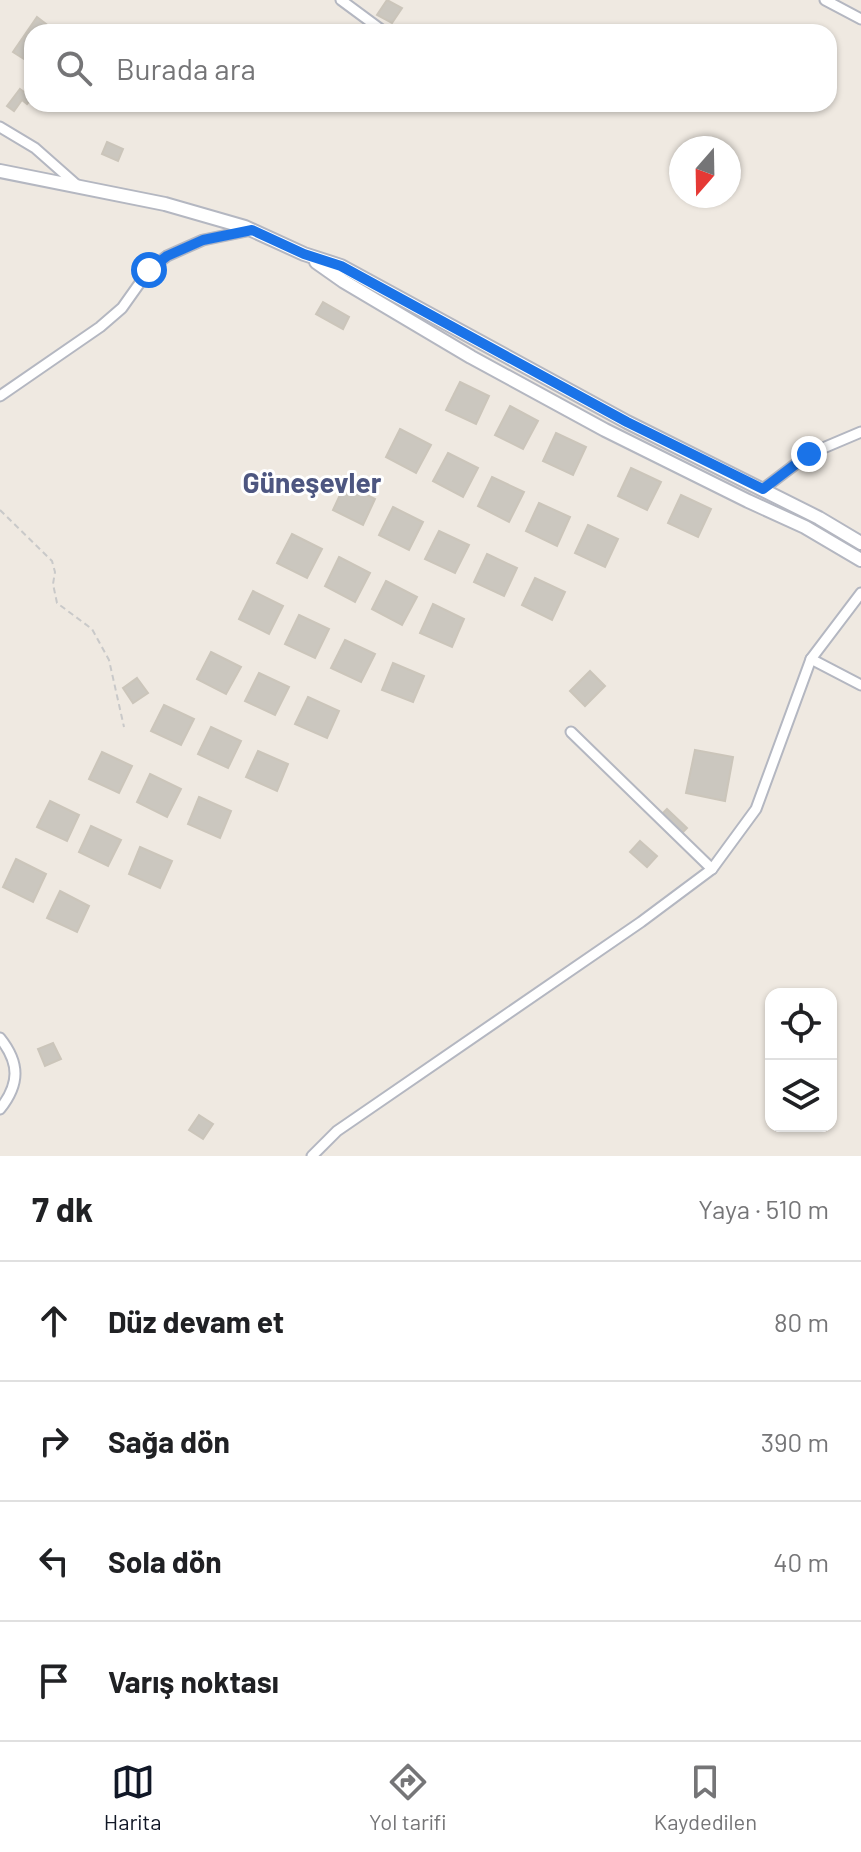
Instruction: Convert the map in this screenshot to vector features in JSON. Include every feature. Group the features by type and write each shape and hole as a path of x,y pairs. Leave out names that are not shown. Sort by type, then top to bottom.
{"main road":[{"path":"0,171 165,204 252,230 304,254 341,266 627,422 763,489 861,543"},
{"path":"304,254 343,281 471,357 605,430 805,527 861,560"}],"street":[{"path":"341,0 374,24"},
{"path":"825,0 861,19"},
{"path":"0,127 35,148 78,186"},
{"path":"0,396 100,327 122,308 149,270 167,256 203,240 252,230"},
{"path":"763,489 809,454 861,432"},
{"path":"312,1156 337,1131 641,922 712,869 756,809 811,659 861,593"},
{"path":"811,659 861,685"},
{"path":"571,732 712,869"},
{"path":"0,1038 16,1065 12,1094 0,1109"}],"path":[{"path":"0,510 52,561 57,603 92,629 109,660 124,727"}],"building":[{"path":"387,0 402,8 392,23 377,15"},
{"path":"37,17 46,24 32,24"},
{"path":"24,36 24,59 13,52"},
{"path":"20,89 24,92 24,102 22,100 14,111 7,106"},
{"path":"107,142 123,149 118,161 102,154"},
{"path":"323,302 349,317 343,329 316,314"},
{"path":"460,382 489,396 476,424 446,410"},
{"path":"510,406 538,421 523,449 495,435"},
{"path":"400,429 431,445 416,473 386,457"},
{"path":"556,433 586,447 573,475 543,461"},
{"path":"448,453 478,468 463,497 433,481"},
{"path":"631,468 661,482 647,510 618,496"},
{"path":"492,477 524,492 509,522 478,506"},
{"path":"345,484 375,499 363,525 333,510"},
{"path":"681,495 711,509 698,537 668,523"},
{"path":"539,503 570,517 557,546 526,531"},
{"path":"393,507 423,522 409,550 379,535"},
{"path":"588,525 618,539 605,567 575,553"},
{"path":"439,531 469,545 455,573 425,559"},
{"path":"292,534 322,549 307,578 277,563"},
{"path":"487,554 517,568 504,596 474,582"},
{"path":"339,557 370,573 355,602 325,586"},
{"path":"535,578 565,592 552,620 522,605"},
{"path":"386,581 417,597 402,625 372,609"},
{"path":"253,591 283,606 269,634 239,619"},
{"path":"433,604 464,619 452,647 420,633"},
{"path":"299,615 329,629 315,658 285,644"},
{"path":"345,640 375,654 361,682 331,668"},
{"path":"211,652 241,667 226,694 197,679"},
{"path":"393,663 424,676 413,702 382,690"},
{"path":"590,671 605,686 585,706 570,691"},
{"path":"259,673 289,687 275,715 245,701"},
{"path":"137,678 148,693 133,703 123,688"},
{"path":"308,697 339,711 327,738 295,724"},
{"path":"164,705 194,719 181,745 151,731"},
{"path":"211,727 241,741 228,768 198,754"},
{"path":"695,750 733,757 725,801 686,793"},
{"path":"258,751 288,764 277,791 246,777"},
{"path":"102,752 132,766 119,793 89,779"},
{"path":"150,774 181,789 167,817 137,802"},
{"path":"199,797 231,811 220,838 188,824"},
{"path":"50,801 79,815 67,841 37,827"},
{"path":"667,809 687,828 681,834 661,815"},
{"path":"91,826 121,840 108,866 79,852"},
{"path":"640,841 657,856 647,867 630,852"},
{"path":"140,847 172,861 160,888 129,874"},
{"path":"16,859 46,874 33,902 3,887"},
{"path":"60,891 89,906 77,932 47,918"},
{"path":"53,1043 61,1059 45,1066 38,1049"},
{"path":"199,1115 213,1124 203,1139 189,1130"}],"district":[{"name":"Güneşevler","path":"312,482"}],"route":[{"path":"149,270 167,256 203,240 252,230 304,254 341,266 627,422 763,489 809,454"}]}
